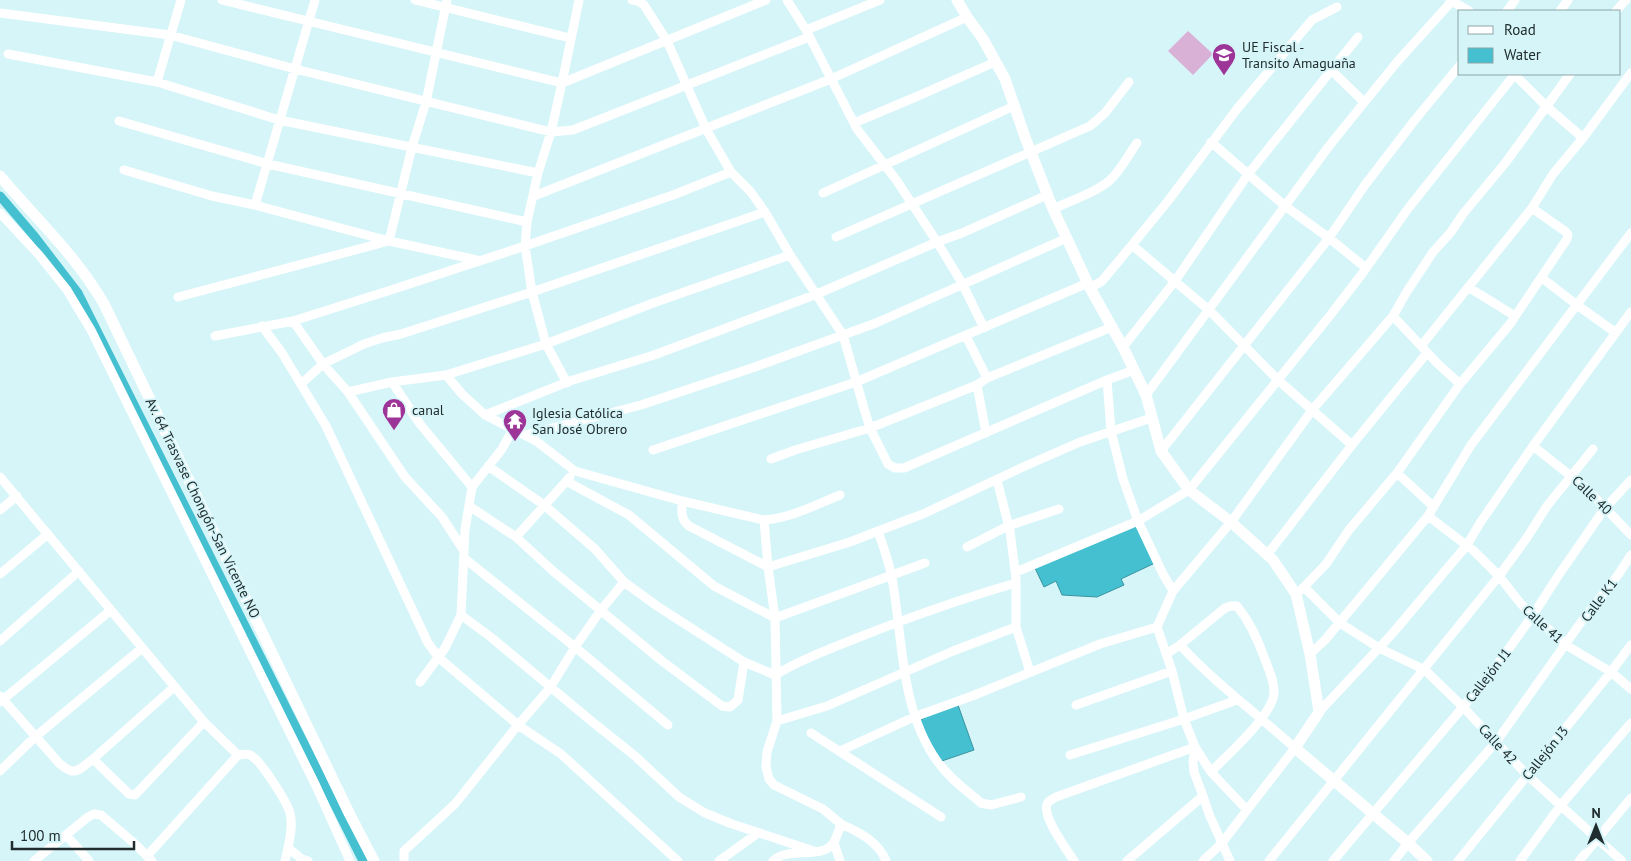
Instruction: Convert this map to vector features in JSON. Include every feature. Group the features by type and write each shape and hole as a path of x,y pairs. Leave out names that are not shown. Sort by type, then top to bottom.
{"street":[{"path":"157,82 181,0"},
{"path":"222,0 562,83 766,0"},
{"path":"255,205 315,0"},
{"path":"415,0 446,4 570,38"},
{"path":"567,382 546,344 532,292 525,246 527,222 538,173 551,132 579,0"},
{"path":"632,0 644,5 667,41 706,129 731,172 750,191 765,212 790,255 842,335 870,428 888,464 895,468 904,468 1134,370"},
{"path":"787,0 808,33 854,123 937,242 963,285 984,328"},
{"path":"0,13 170,35 294,69 551,132 573,130 808,33 880,0"},
{"path":"958,0 967,17 983,39 1005,79 1053,209 1089,286 1123,347 1146,395 1161,451 1189,490 1231,522 1268,555 1300,591 1318,712"},
{"path":"1146,395 1285,206 1396,62 1452,0 1467,10"},
{"path":"1617,10 1626,0"},
{"path":"389,240 412,147 426,102 446,4"},
{"path":"653,450 856,382 1102,281 1168,201 1236,109 1312,20 1337,8"},
{"path":"534,196 831,80 967,17"},
{"path":"1123,347 1175,280 1249,173 1358,37"},
{"path":"8,54 157,82 279,120 538,173"},
{"path":"854,123 995,62"},
{"path":"1161,451 1329,238 1364,185 1458,67"},
{"path":"1331,70 1364,102"},
{"path":"1268,555 1424,349 1468,287 1532,208 1553,174 1583,138 1631,73"},
{"path":"1016,572 1138,521 1189,490 1366,268 1407,210 1514,75"},
{"path":"1516,75 1546,106 1583,138"},
{"path":"1247,810 1211,772 1194,747 1157,627 1174,591 1231,522 1313,410 1393,316 1433,252 1506,162 1569,75"},
{"path":"836,237 1090,126 1105,113 1129,82"},
{"path":"823,193 1014,106"},
{"path":"119,121 268,164 527,222"},
{"path":"1211,142 1285,206 1366,268"},
{"path":"1053,209 1094,190 1110,180 1125,162 1137,143"},
{"path":"124,170 212,196 479,261"},
{"path":"215,336 293,320 479,261 672,195 731,172"},
{"name":"Av. 64 Trasvase Chongón-San Vicente NO","path":"0,176 61,242 91,281 104,304 350,815 374,861"},
{"path":"486,416 567,382 654,355 817,294 1047,195"},
{"path":"1300,591 1326,564 1350,530 1397,473 1460,384 1515,316 1568,239 1566,232 1532,208"},
{"path":"0,212 39,255 66,290 91,330 316,786 350,861"},
{"path":"301,384 323,364 364,344 532,292 765,212"},
{"path":"1310,654 1340,623 1428,516 1471,445 1631,233"},
{"path":"525,435 641,405 752,368 876,323 1067,238"},
{"path":"178,297 389,240"},
{"path":"1132,245 1209,310 1278,380 1352,445"},
{"path":"348,392 392,382 446,375 546,344 656,302 790,255"},
{"path":"1542,278 1616,333"},
{"path":"1468,287 1515,316"},
{"path":"1203,861 1222,843 1295,748 1318,712 1379,648 1467,545 1533,446 1631,312"},
{"path":"1393,316 1460,384"},
{"path":"293,320 323,364 348,392 405,477 442,517 464,555 668,725"},
{"path":"262,326 282,353 326,426 428,643 439,658 518,724 566,759 678,861"},
{"path":"771,459 870,428 977,385 986,378 1112,327"},
{"path":"966,336 986,378"},
{"path":"446,375 462,394 486,416 536,441 575,471 682,501 764,520 790,516 840,495"},
{"path":"1107,380 1111,431 1123,479 1138,521 1163,574 1174,591"},
{"path":"392,382 420,424 472,487"},
{"path":"977,385 986,433"},
{"path":"682,501 682,516 684,522 689,526 768,567 850,542 923,514 1072,445 1151,418"},
{"path":"420,682 439,658 461,615 464,555 472,487 502,449 513,429"},
{"name":"Calle 40","path":"1533,446 1548,460 1571,475 1631,535"},
{"path":"1269,861 1499,576 1547,506 1593,449"},
{"path":"488,466 544,505 594,549 624,582 657,606 744,662 775,675"},
{"path":"516,537 575,471"},
{"path":"1397,473 1434,507"},
{"path":"0,477 204,722 238,755 251,755 284,798 291,820 285,861"},
{"path":"997,480 1016,572 1016,627 1030,672"},
{"name":"Callejón J1","path":"1333,861 1497,665 1605,508 1631,480"},
{"path":"566,481 629,515 714,586 775,618 925,564"},
{"path":"0,510 17,496"},
{"path":"469,506 516,537 553,571 662,661 722,706 730,707 738,700 744,662"},
{"path":"967,547 1008,526 1059,509"},
{"name":"Calle 41","path":"1428,516 1467,545 1499,576 1521,604 1566,645 1611,672 1631,689"},
{"path":"764,520 775,618 777,721 767,752 766,767 769,779 774,784 822,809 841,824 855,830 876,845 886,861"},
{"path":"878,531 892,575 904,672 914,716 936,760 945,772 981,803 991,805 1021,797"},
{"path":"0,574 48,534"},
{"name":"Calle K1","path":"1394,861 1496,742 1631,555"},
{"path":"0,641 79,571"},
{"path":"404,861 404,851 455,804 518,724 550,688 575,647 601,610 624,582"},
{"path":"775,675 796,663 899,622 958,600 1016,583"},
{"name":"Calle 42","path":"1300,591 1340,623 1379,648 1425,670 1527,775 1622,861"},
{"path":"1166,654 1180,645 1225,608 1231,606 1237,606 1258,638 1274,688 1274,697 1262,718 1211,772"},
{"path":"111,610 1,699 59,763 68,771 74,772 93,759 174,687"},
{"path":"461,615 492,638 550,688 635,756 679,797 705,813 820,854"},
{"path":"777,721 828,706 904,672 1016,627"},
{"path":"840,750 914,716 972,696 1100,644 1157,627"},
{"path":"1180,645 1237,700 1262,718 1427,861"},
{"name":"Callejón J3","path":"1458,861 1631,645"},
{"path":"0,771 35,737 142,648"},
{"path":"1076,705 1172,671"},
{"path":"1070,755 1237,700"},
{"path":"93,759 130,794 134,795 204,722"},
{"path":"1520,861 1560,805 1631,723"},
{"path":"811,733 840,750 940,817"},
{"path":"1194,747 1194,772 1230,861"},
{"path":"1074,861 1052,827 1046,811 1050,800 1194,747"},
{"path":"34,861 94,814 101,815 134,843 149,859 238,755"},
{"path":"1131,860 1203,796"},
{"path":"1579,861 1631,798"},
{"path":"773,861 775,858 788,855 820,854 826,851 834,843 841,824"},
{"path":"719,861 758,833"},
{"path":"66,835 89,861"},
{"path":"834,843 840,861"},
{"path":"288,848 302,859 308,861"}],"shaded area":[{"path":"1188,31 1213,54 1193,75 1168,51"}],"water":[{"path":"1137,524 1155,563 1121,579 1124,585 1097,597 1062,595 1056,581 1044,587 1034,566"},
{"path":"958,705 974,750 936,763 918,722 930,714"}],"waterway":[{"path":"0,196 35,237 78,293 363,861"}],"place":[{"name":"UE Fiscal - Transito Amaguaña","path":"1224,76"},
{"name":"canal","path":"394,431"},
{"name":"Iglesia Católica San José Obrero","path":"515,442"}]}
